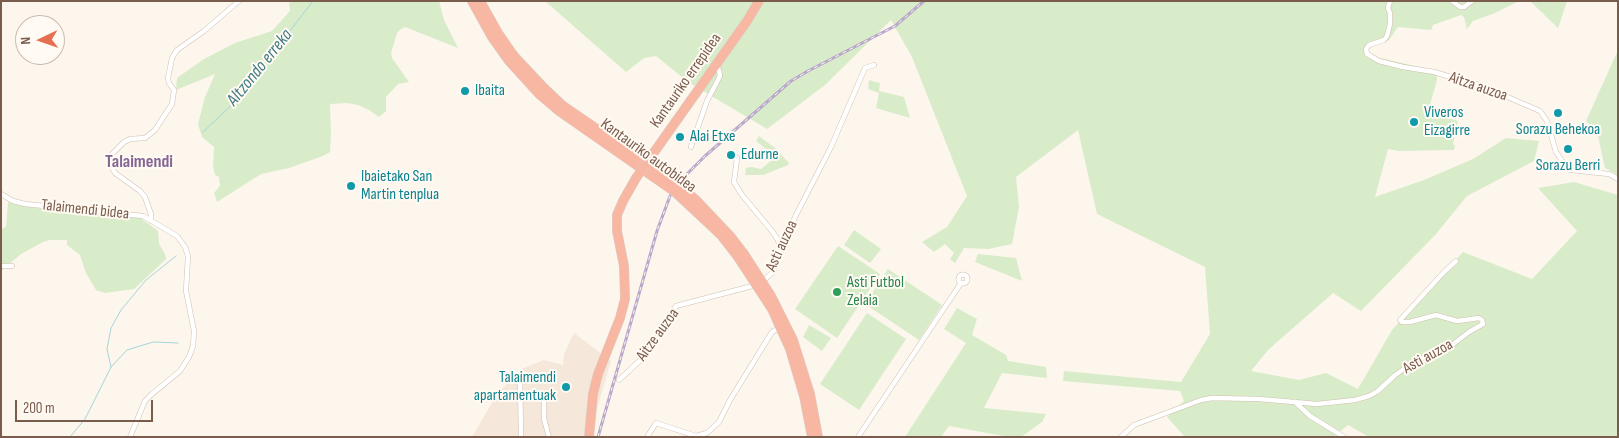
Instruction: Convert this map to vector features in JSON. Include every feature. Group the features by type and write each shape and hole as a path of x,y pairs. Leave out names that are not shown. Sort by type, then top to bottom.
{"highway":[{"name":"Kantauriko autobidea","path":"472,1 503,53 539,94 559,111 676,192 741,255"},
{"name":"Kantauriko autobidea","path":"480,1 498,33 514,56 562,105 680,186 731,237 772,309 787,343 797,370 815,437"},
{"name":"Kantauriko errepidea","path":"589,437 593,394 598,374 620,318 625,299 624,266 616,231 622,201 759,1"}],"street":[{"path":"151,221 151,211 143,194 117,175 111,168 111,155 130,139 144,138 155,130 164,119 174,97 174,90 168,78 172,58 177,50 204,31 239,1"},
{"name":"Aitza auzoa","path":"1390,1 1388,8 1390,24 1387,36 1384,40 1369,45 1366,48 1367,54 1379,60 1403,67 1434,72 1482,86 1540,110 1547,121 1556,152 1567,168 1609,174 1618,179"},
{"path":"1452,1 1460,7 1472,1"},
{"name":"Asti auzoa","path":"815,437 806,394 794,354 783,327 760,284 773,272 781,250 831,147 865,68 874,65"},
{"path":"691,147 707,101 720,76 719,70 714,68"},
{"path":"737,158 734,182 742,195 769,226 778,240 781,250"},
{"name":"Talaimendi bidea","path":"1,194 20,203 137,215 177,236 183,242 187,250 186,291 194,331 192,351 183,366 173,377 146,401 130,437"},
{"name":"Asti auzoa","path":"1121,437 1134,425 1201,400 1212,398 1331,403 1369,396 1415,361 1448,348 1483,324 1479,318 1458,321 1436,315 1410,322 1402,322 1400,320 1456,261"},
{"path":"1,266 12,266"},
{"path":"858,437 961,283"},
{"name":"Aitze auzoa","path":"619,380 648,353 676,306 760,284"},
{"path":"647,437 656,422 696,436 707,433 719,422 730,400 772,332 783,327"},
{"path":"520,376 521,437"},
{"path":"546,394 544,400 544,419 550,437"},
{"path":"1295,402 1310,416 1344,437"}],"shaded area":[{"path":"574,333 611,361 597,409 594,437 472,437 496,396 519,370 544,360 563,365 564,354"}],"green space":[{"path":"291,1 439,1 444,20 458,48 405,27 401,29 397,33 391,53 392,58 409,82 398,84 386,97 386,111 379,117 358,105 347,103 330,104 330,152 289,168 261,174 217,202 214,193 220,186 219,177 215,175 213,166 214,147 202,137 198,124 205,97 215,74 176,90 177,78 204,59 235,43 272,31 290,11 289,3"},
{"path":"545,1 1519,1 1473,21 1467,29 1464,17 1461,15 1433,25 1431,30 1398,27 1389,40 1367,49 1368,53 1376,57 1437,71 1437,80 1428,112 1458,121 1453,144 1455,146 1454,150 1398,151 1388,149 1375,197 1424,180 1473,159 1506,138 1539,141 1534,161 1467,196 1436,234 1361,311 1333,293 1268,350 1251,371 1299,380 1326,373 1358,389 1392,330 1463,252 1532,279 1577,231 1538,188 1574,182 1618,195 1618,437 1369,437 1348,425 1333,437 1185,437 1167,417 1184,401 1180,391 1063,381 1064,371 1181,382 1210,334 1205,267 1097,214 1078,130 1016,177 1019,207 1012,244 988,249 964,248 955,263 950,259 954,253 945,244 934,252 922,242 947,227 967,196 912,57 891,20 825,85 767,129 688,82 656,56 644,58 626,72"},
{"path":"1530,1 1567,1 1558,28"},
{"path":"1618,50 1618,175 1605,168 1598,136 1586,121"},
{"path":"869,80 880,83 879,91 904,97 910,118 876,108 879,93 868,89"},
{"path":"759,136 775,148 789,163 763,175 745,175 746,168 761,169 772,160 771,153 756,141"},
{"path":"8,202 30,207 139,217 158,231 159,244 166,259 134,289 105,293 96,290 86,273 80,255 67,245 67,240 43,242 21,254 1,271 1,229 6,227"},
{"path":"854,230 881,249 870,263 844,245"},
{"name":"Asti Futbol Zelaia","path":"838,246 880,274 837,338 795,309"},
{"path":"978,254 1016,258 1022,281 975,262"},
{"path":"888,269 942,305 919,340 865,304"},
{"path":"957,308 977,319 972,335 1006,355 1008,361 1046,367 1047,378 1002,373 984,408 1046,414 1042,422 1021,437 1009,437 949,426 941,437 905,437 966,343 944,329"},
{"path":"867,313 906,339 859,410 820,384"},
{"path":"809,325 831,338 822,351 803,337"}],"waterway":[{"name":"Altzondo erreka","path":"203,132 237,100 313,1"},
{"path":"111,367 107,349 111,328 121,310 146,280 176,256"},
{"path":"70,437 85,419 111,367 127,350 153,342 178,343"}],"railway":[{"path":"680,181 705,156 791,81 895,26 924,1"},
{"path":"598,437 657,231 670,196"}],"place":[{"name":"Ibaita","path":"465,91"},
{"name":"Sorazu Behekoa","path":"1558,113"},
{"name":"Viveros Eizagirre","path":"1414,122"},
{"name":"Alai Etxe","path":"680,137"},
{"name":"Sorazu Berri","path":"1568,149"},
{"name":"Edurne","path":"731,155"},
{"name":"Ibaietako San Martin tenplua","path":"351,186"},
{"name":"Asti Futbol Zelaia","path":"837,292"},
{"name":"Talaimendi apartamentuak","path":"566,387"}],"district":[{"name":"Talaimendi","path":"139,162"}]}
